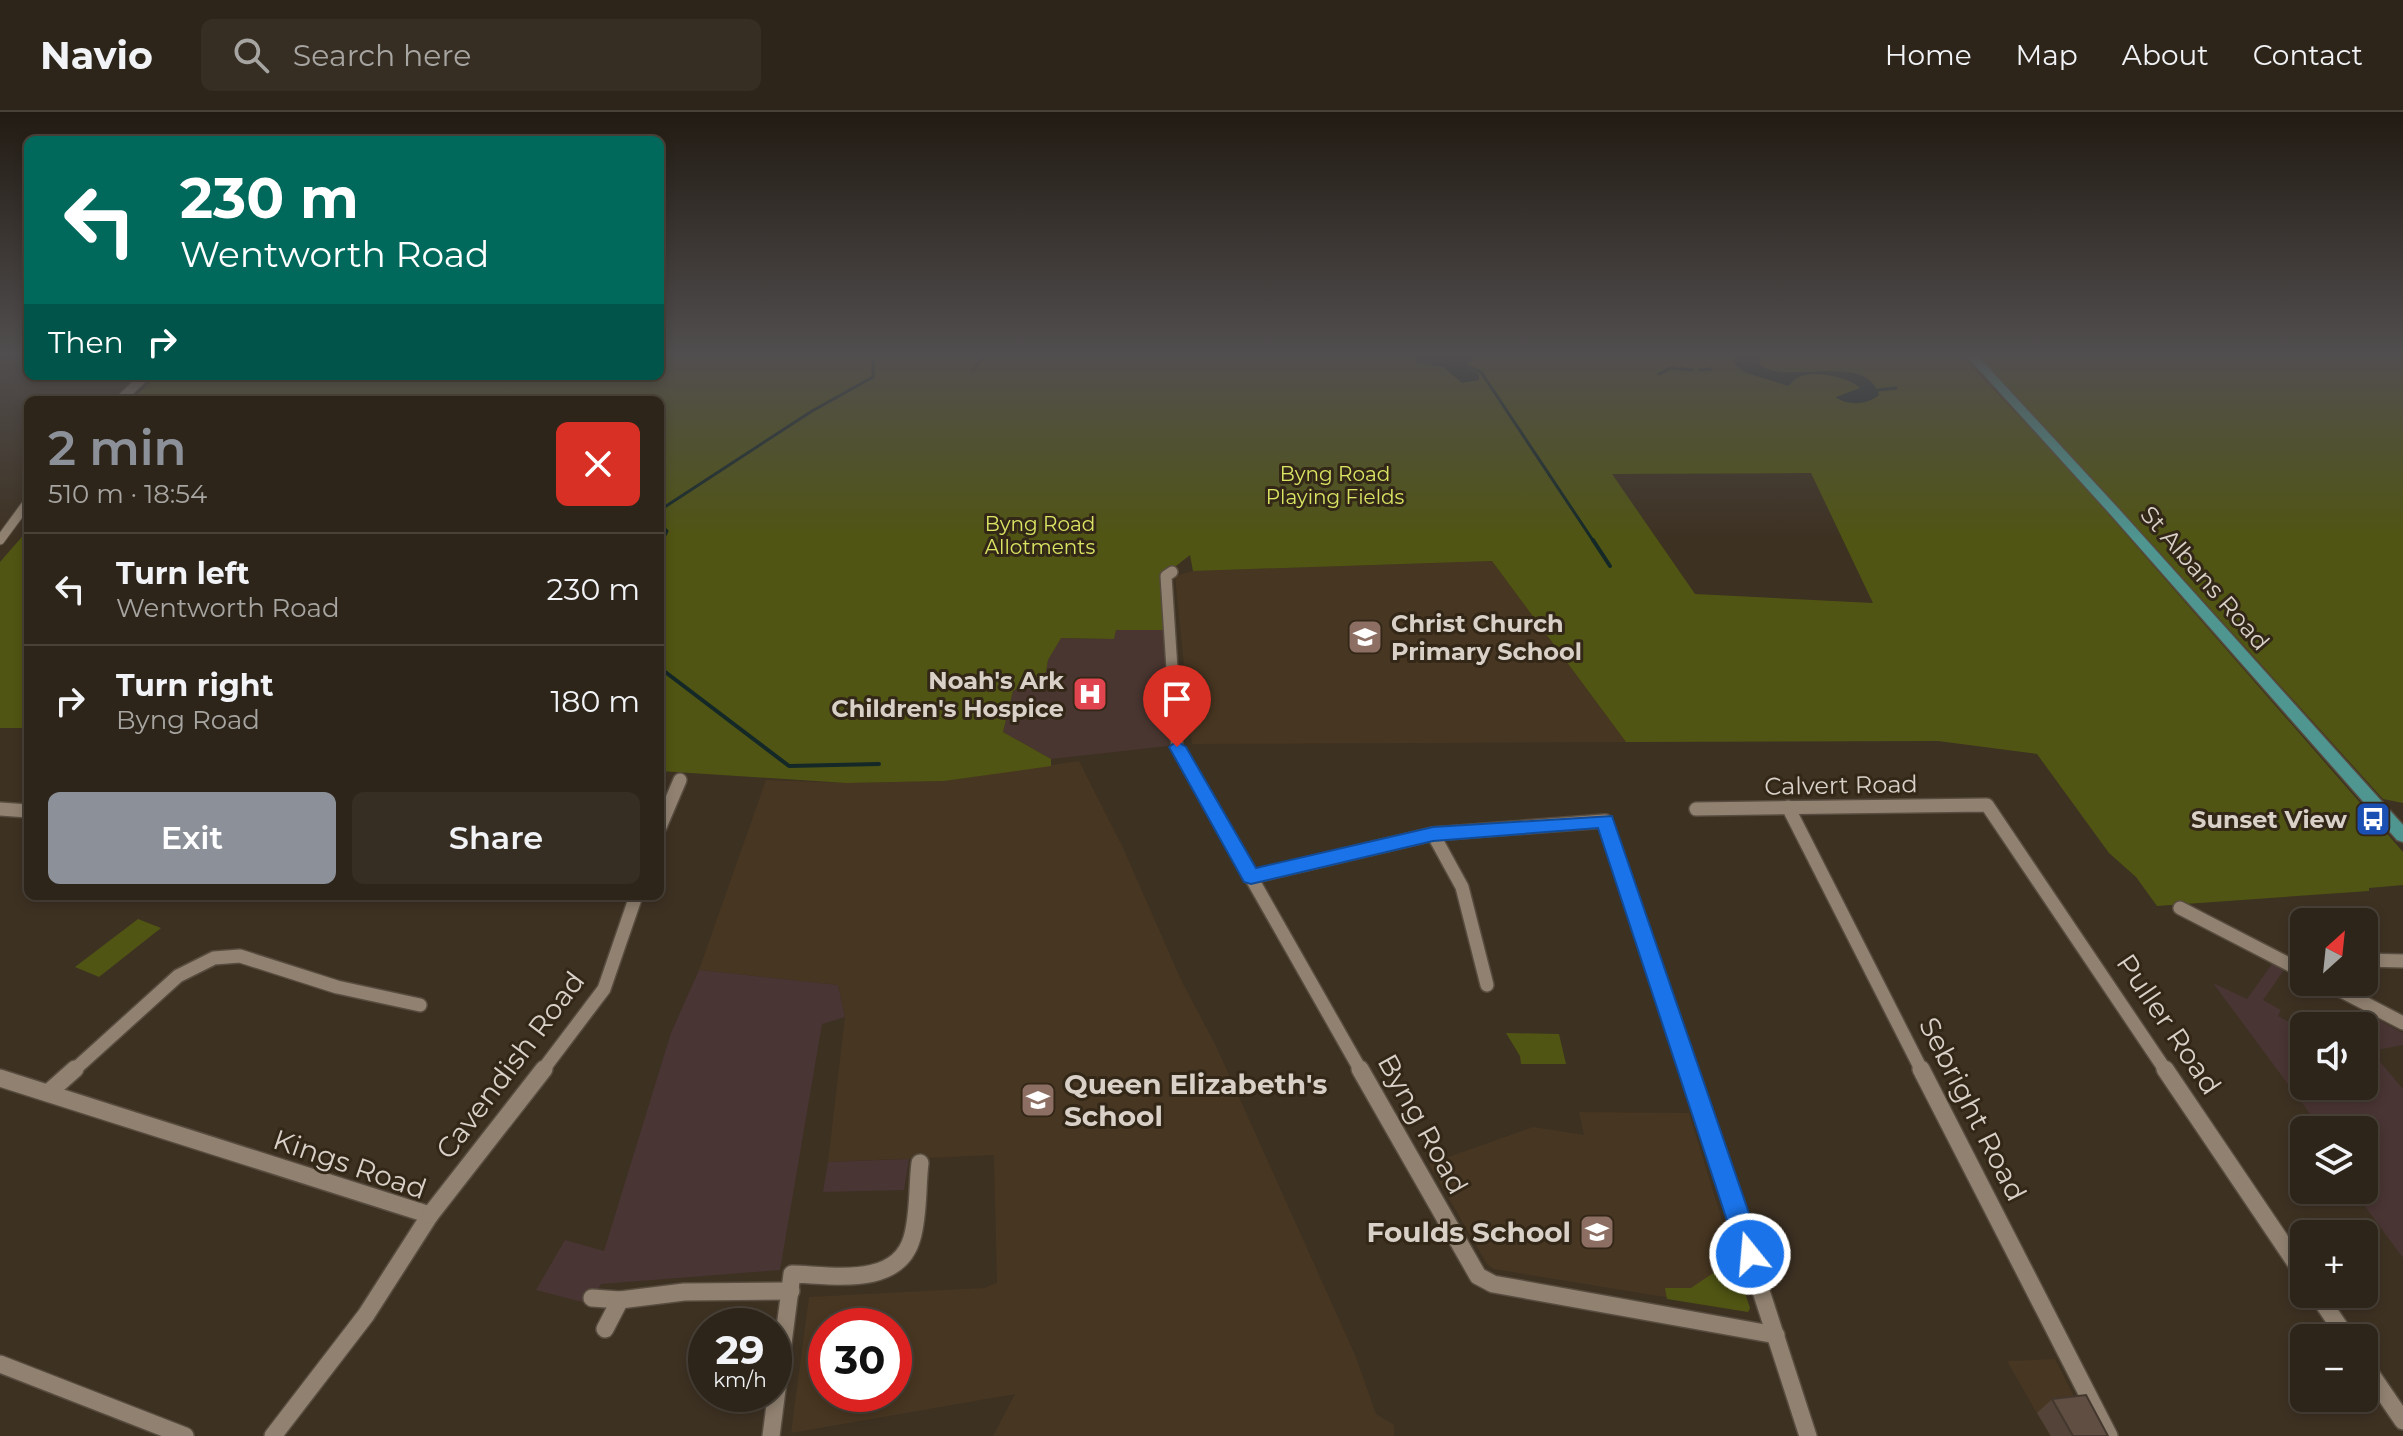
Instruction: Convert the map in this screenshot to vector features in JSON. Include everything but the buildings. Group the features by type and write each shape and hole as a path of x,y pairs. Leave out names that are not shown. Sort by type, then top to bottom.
{"main road":[{"name":"St Albans Road","path":"2026,415 2403,836"}],"street":[{"path":"0,540 24,507"},
{"name":"Byng Road","path":"1172,572 1166,576 1179,731 1177,747 1478,1276 1493,1284 1776,1335"},
{"path":"664,818 680,780"},
{"name":"Calvert Road","path":"1696,809 1987,805"},
{"name":"Puller Road","path":"1987,805 2290,1254"},
{"name":"Sebright Road","path":"1788,807 2109,1436"},
{"path":"0,809 24,811"},
{"path":"1251,877 1433,834 1605,821 1808,1436"},
{"path":"1433,834 1455,872 1464,896 1478,939 1487,985"},
{"name":"Cavendish Road","path":"430,1215 599,996 635,900"},
{"path":"2180,908 2290,961"},
{"path":"48,1093 178,976 214,958 240,956 337,987 420,1005"},
{"path":"2378,960 2403,961"},
{"path":"2351,996 2403,1023"},
{"name":"Kings Road","path":"0,1077 430,1215 366,1315 273,1436"},
{"path":"592,1298 620,1300 886,1271 897,1264 912,1240 920,1163"},
{"path":"771,1436 792,1283"},
{"path":"605,1329 620,1300"},
{"path":"0,1364 185,1436"},
{"path":"2378,1384 2403,1421"}],"shaded area":[{"name":"Christ Church Primary School","path":"1492,561 1626,742 1192,744 1175,576 1193,571"},
{"name":"Noah's Ark Children's Hospice","path":"1115,630 1165,630 1173,736 1168,746 1051,759 1003,732 1013,691 1046,672 1048,660 1060,638 1114,639"},
{"name":"Queen Elizabeth's School","path":"1079,761 1123,848 1181,980 1216,1046 1355,1355 1376,1414 1394,1425 1394,1436 993,1436 1015,1394 912,1412 912,1308 808,1308 808,1412 912,1412 791,1433 809,1297 984,1288 997,1283 994,1155 828,1162 845,1017 838,985 699,970 766,780 846,783 943,781"},
{"path":"2272,964 2284,970 2263,1000 2281,1010 2278,1016 2290,1022 2290,1087 2213,983 2247,999"},
{"path":"699,970 838,985 845,1017 822,1024 780,1270 601,1284 590,1304 536,1290 565,1240 604,1251 671,1033"},
{"path":"2378,1020 2403,1033 2403,1045 2378,1050"},
{"path":"2378,1059 2403,1089 2403,1258 2363,1204 2378,1204 2378,1116 2312,1116 2300,1100 2378,1100"},
{"name":"Foulds School","path":"1579,1112 1689,1113 1750,1311 1494,1269 1487,1264 1429,1164 1533,1127 1584,1135"},
{"path":"909,1159 904,1190 823,1192 828,1162"},
{"path":"2055,1359 2094,1436 2050,1436 2007,1361"}],"green space":[{"path":"664,415 2018,415 2069,469 2403,852 2403,885 2369,888 2369,891 2157,906 2136,877 2109,853 2037,754 1938,741 1626,742 1492,561 1193,571 1190,555 1162,577 1165,630 1116,630 1114,639 1061,638 1048,660 1046,672 1013,691 1003,732 1051,759 1051,766 944,781 846,783 664,771","holes":["1811,473 1873,603 1695,594 1612,474"]},
{"path":"2032,415 2403,415 2403,803 2383,799"},
{"path":"24,535 24,728 0,728 0,562"},
{"path":"138,919 161,928 99,977 75,967"},
{"path":"1506,1033 1559,1034 1566,1064 1521,1064 1520,1056"},
{"path":"1734,1259 1750,1308 1748,1312 1667,1299 1665,1288 1691,1288"}],"waterway":[{"path":"664,507 806,415"},
{"path":"1509,415 1594,542"},
{"path":"664,528 667,531 664,538"},
{"path":"1593,540 1610,566"},
{"path":"664,671 789,766 879,764"}],"place":[{"name":"Christ Church Primary School","path":"1365,637"},
{"name":"Noah's Ark Children's Hospice","path":"1090,694"},
{"name":"Sunset View","path":"2373,819"},
{"name":"Queen Elizabeth's School","path":"1038,1100"},
{"name":"Foulds School","path":"1597,1232"}],"route":[{"path":"1177,747 1251,877 1457,830 1605,821 1750,1254"}],"park label":[{"name":"Byng Road Playing Fields","path":"1335,486"},
{"name":"Byng Road Allotments","path":"1040,536"}]}
